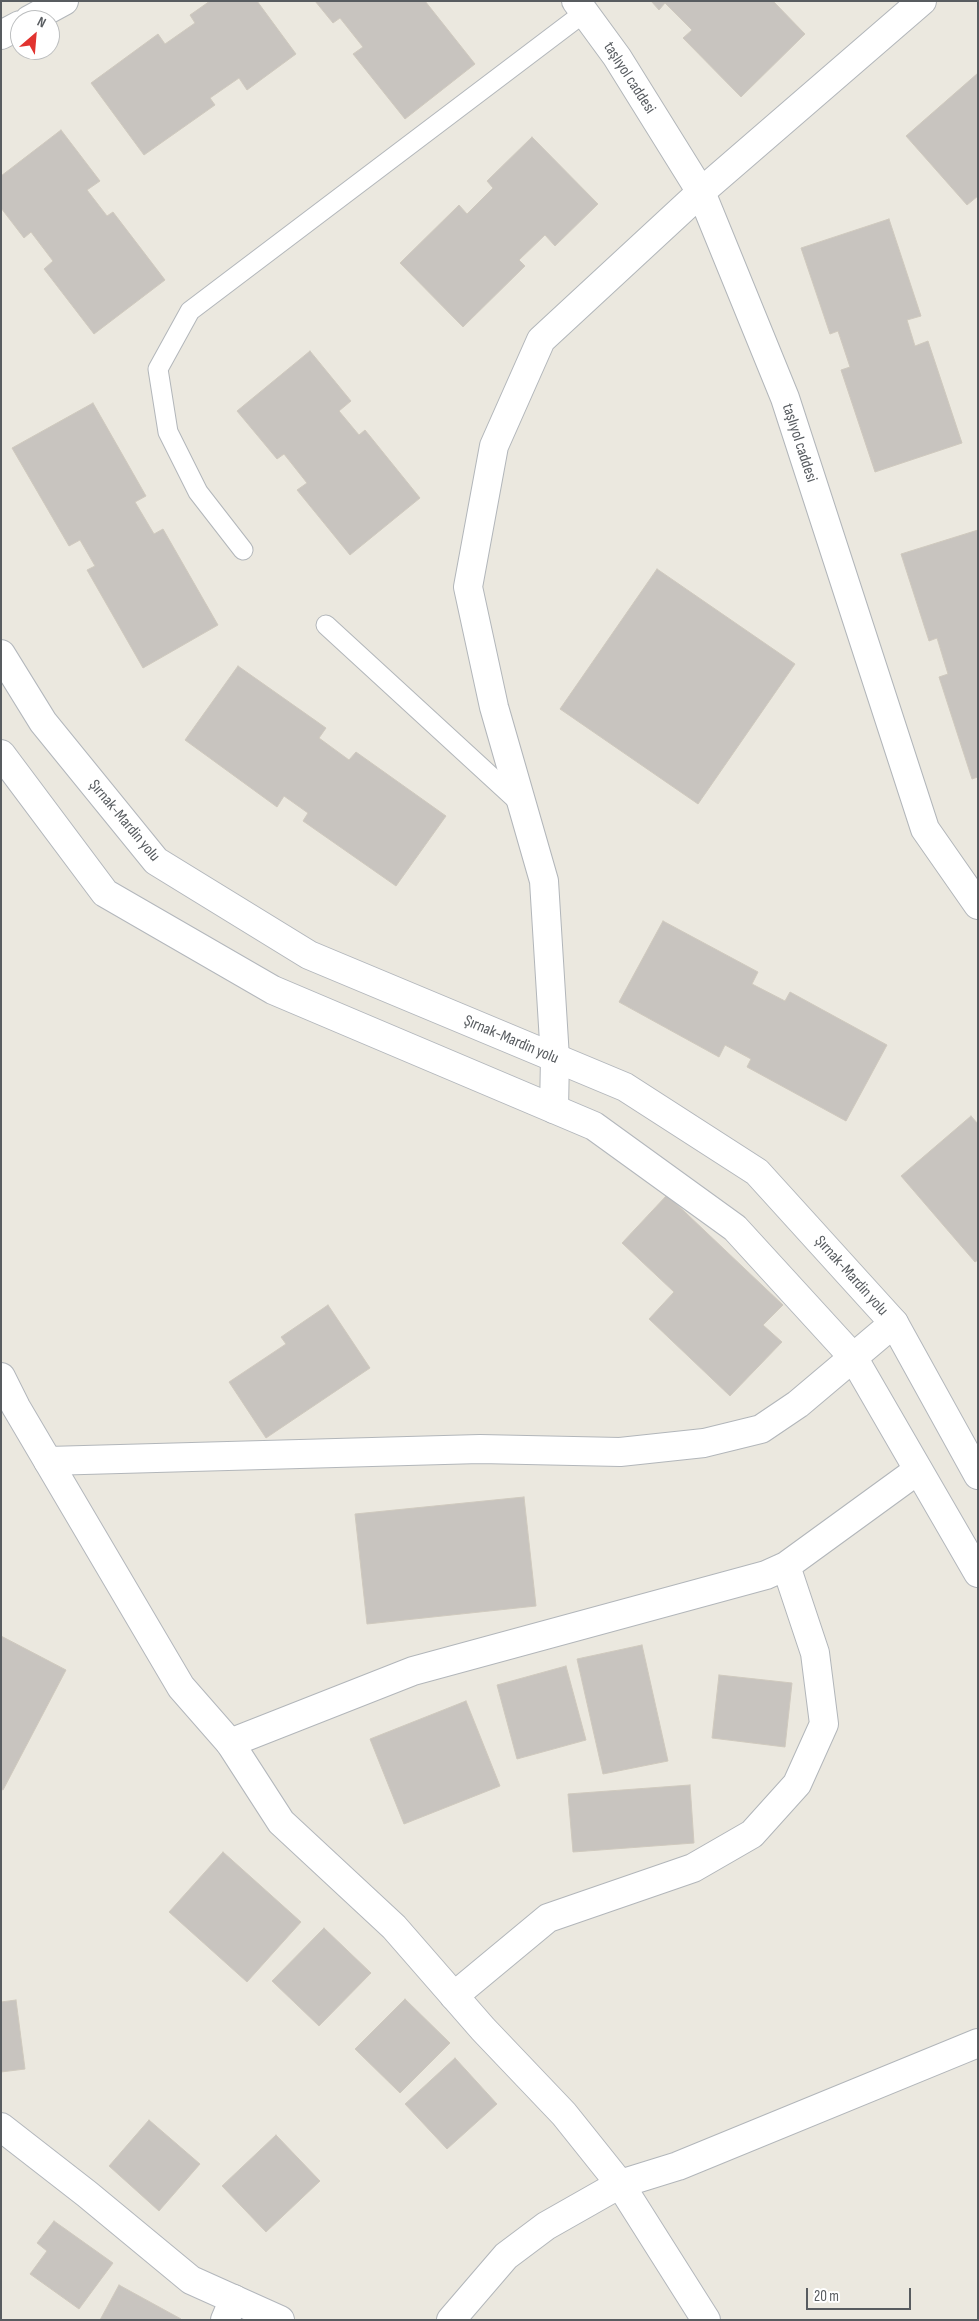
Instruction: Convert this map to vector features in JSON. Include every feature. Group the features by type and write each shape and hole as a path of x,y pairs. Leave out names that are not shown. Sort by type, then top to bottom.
{"street":[{"path":"47,10 64,1"},
{"path":"554,1110 555,1058 544,881 494,707 468,587 494,446 541,340 701,192 922,1"},
{"name":"taşlıyol caddesi","path":"580,7 617,56 701,192 785,398 925,829 978,905"},
{"name":"Şırnak-Mardin yolu","path":"1,654 43,722 156,861 309,955 625,1087 757,1172 894,1323 978,1475"},
{"path":"1,754 105,893 272,990 594,1126 735,1228 853,1357 978,1573"},
{"path":"48,1461 480,1449 620,1452 704,1443 761,1429 798,1404 894,1323"},
{"path":"1,1377 48,1461 181,1687 230,1743 281,1822 394,1926 454,1996 564,2114 620,2184 706,2320"},
{"path":"230,1743 413,1671 766,1575 786,1566 918,1470"},
{"path":"454,1996 548,1918 693,1868 752,1834 797,1784 824,1724 815,1653 786,1566"},
{"path":"451,2320 506,2256 546,2226 620,2184 678,2166 978,2042"},
{"path":"1,2127 87,2194 229,2310 280,2320"}],"lane":[{"path":"243,550 198,492 168,432 158,369 190,312 580,7"},
{"path":"326,625 522,805"}],"building":[{"path":"210,1 257,1 296,54 247,90 239,78 210,98 215,105 144,155 91,83 158,34 165,44 195,23 190,15"},
{"path":"315,1 425,1 475,64 405,119 353,54 363,47 340,18 333,23"},
{"path":"651,1 773,1 805,34 741,97 683,38 692,30 665,3 659,10"},
{"path":"978,73 978,196 967,205 906,136"},
{"path":"61,130 100,181 87,190 107,216 113,212 165,280 94,334 44,269 53,261 31,232 24,238 1,208 1,176"},
{"path":"532,137 598,204 555,246 545,235 519,260 525,266 463,327 400,263 459,205 467,214 493,188 487,181"},
{"path":"889,219 921,316 907,320 915,346 928,341 962,443 875,472 841,370 850,367 838,331 830,334 801,248"},
{"path":"310,351 351,401 339,411 359,435 365,430 420,498 350,555 297,490 307,483 284,454 277,459 237,411"},
{"path":"93,403 146,496 135,502 154,534 163,529 218,625 143,668 87,570 95,566 80,540 69,546 12,448"},
{"path":"978,530 978,777 972,779 939,677 948,674 937,638 929,641 901,554"},
{"path":"657,569 795,664 698,804 560,709"},
{"path":"238,666 326,728 319,738 349,760 356,752 446,816 396,886 303,821 308,813 284,796 277,807 185,740"},
{"path":"663,921 758,972 752,984 785,1001 790,992 887,1045 846,1121 747,1067 751,1059 725,1045 719,1057 619,1002"},
{"path":"971,1116 978,1124 978,1260 975,1262 901,1176"},
{"path":"667,1195 783,1305 763,1325 782,1342 730,1396 649,1319 674,1292 622,1243"},
{"path":"328,1305 370,1368 266,1438 229,1382 286,1344 281,1337"},
{"path":"524,1497 536,1606 367,1624 355,1514"},
{"path":"1,1636 66,1670 3,1790 1,1789"},
{"path":"642,1645 668,1761 603,1774 577,1659"},
{"path":"566,1666 586,1740 517,1759 497,1685"},
{"path":"719,1675 792,1683 785,1747 712,1738"},
{"path":"466,1701 500,1786 404,1824 370,1739"},
{"path":"690,1785 694,1843 573,1852 568,1794"},
{"path":"223,1852 301,1922 247,1982 169,1912"},
{"path":"324,1928 371,1973 319,2026 272,1981"},
{"path":"405,1999 450,2043 400,2093 355,2049"},
{"path":"16,2000 25,2069 1,2072 1,2002"},
{"path":"455,2058 497,2104 447,2149 405,2104"},
{"path":"149,2120 200,2164 159,2211 109,2166"},
{"path":"276,2135 320,2181 266,2232 222,2186"},
{"path":"54,2221 113,2263 79,2309 30,2274 47,2251 37,2243"},
{"path":"119,2285 181,2319 100,2320"}]}
